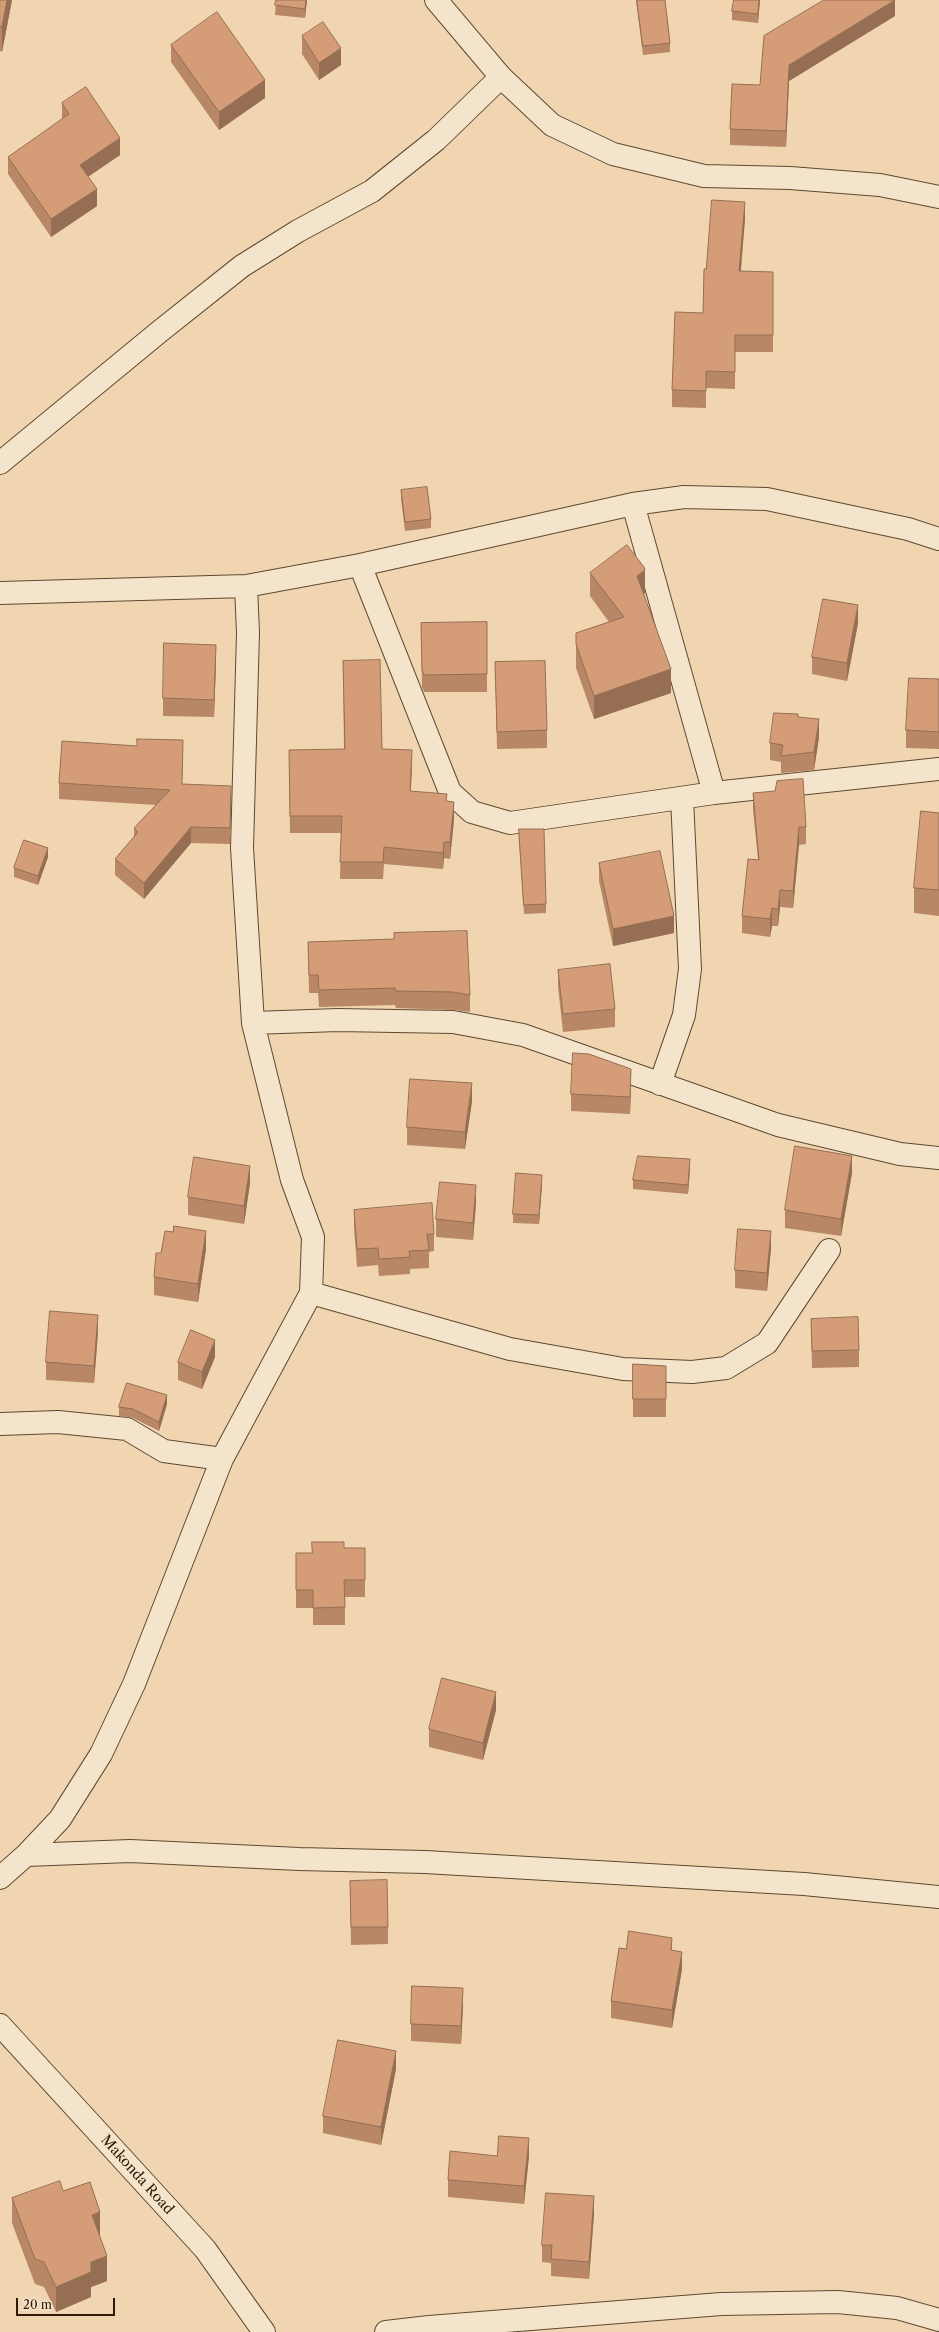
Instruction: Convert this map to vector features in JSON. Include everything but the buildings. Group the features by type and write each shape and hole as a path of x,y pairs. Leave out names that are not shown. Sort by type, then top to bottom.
{"street":[{"path":"436,0 501,78 552,125 612,154 704,176 790,178 880,185 939,197"},
{"path":"0,463 159,332 242,266 298,231 372,191 436,140 501,78"},
{"path":"0,593 246,586 360,565 633,504 684,497 767,499 908,529 939,538"},
{"path":"633,504 714,793"},
{"path":"360,565 450,792 472,812 510,823 714,793 939,769"},
{"path":"0,1878 26,1855 60,1819 101,1754 134,1684 222,1459 311,1293 312,1237 292,1180 253,1023 242,848 248,633 246,586"},
{"path":"660,1084 684,1014 690,968 682,798"},
{"path":"253,1023 338,1020 453,1022 523,1035 778,1125 900,1154 939,1158"},
{"path":"311,1293 510,1349 623,1369 692,1372 726,1368 767,1343 829,1250"},
{"path":"0,1424 58,1422 127,1429 164,1451 222,1459"},
{"path":"26,1855 130,1851 299,1859 425,1862 804,1884 939,1897"},
{"name":"Makonda Road","path":"0,2025 205,2249 264,2332"},
{"path":"386,2332 429,2327 721,2304 830,2302 897,2308 939,2320"}]}
